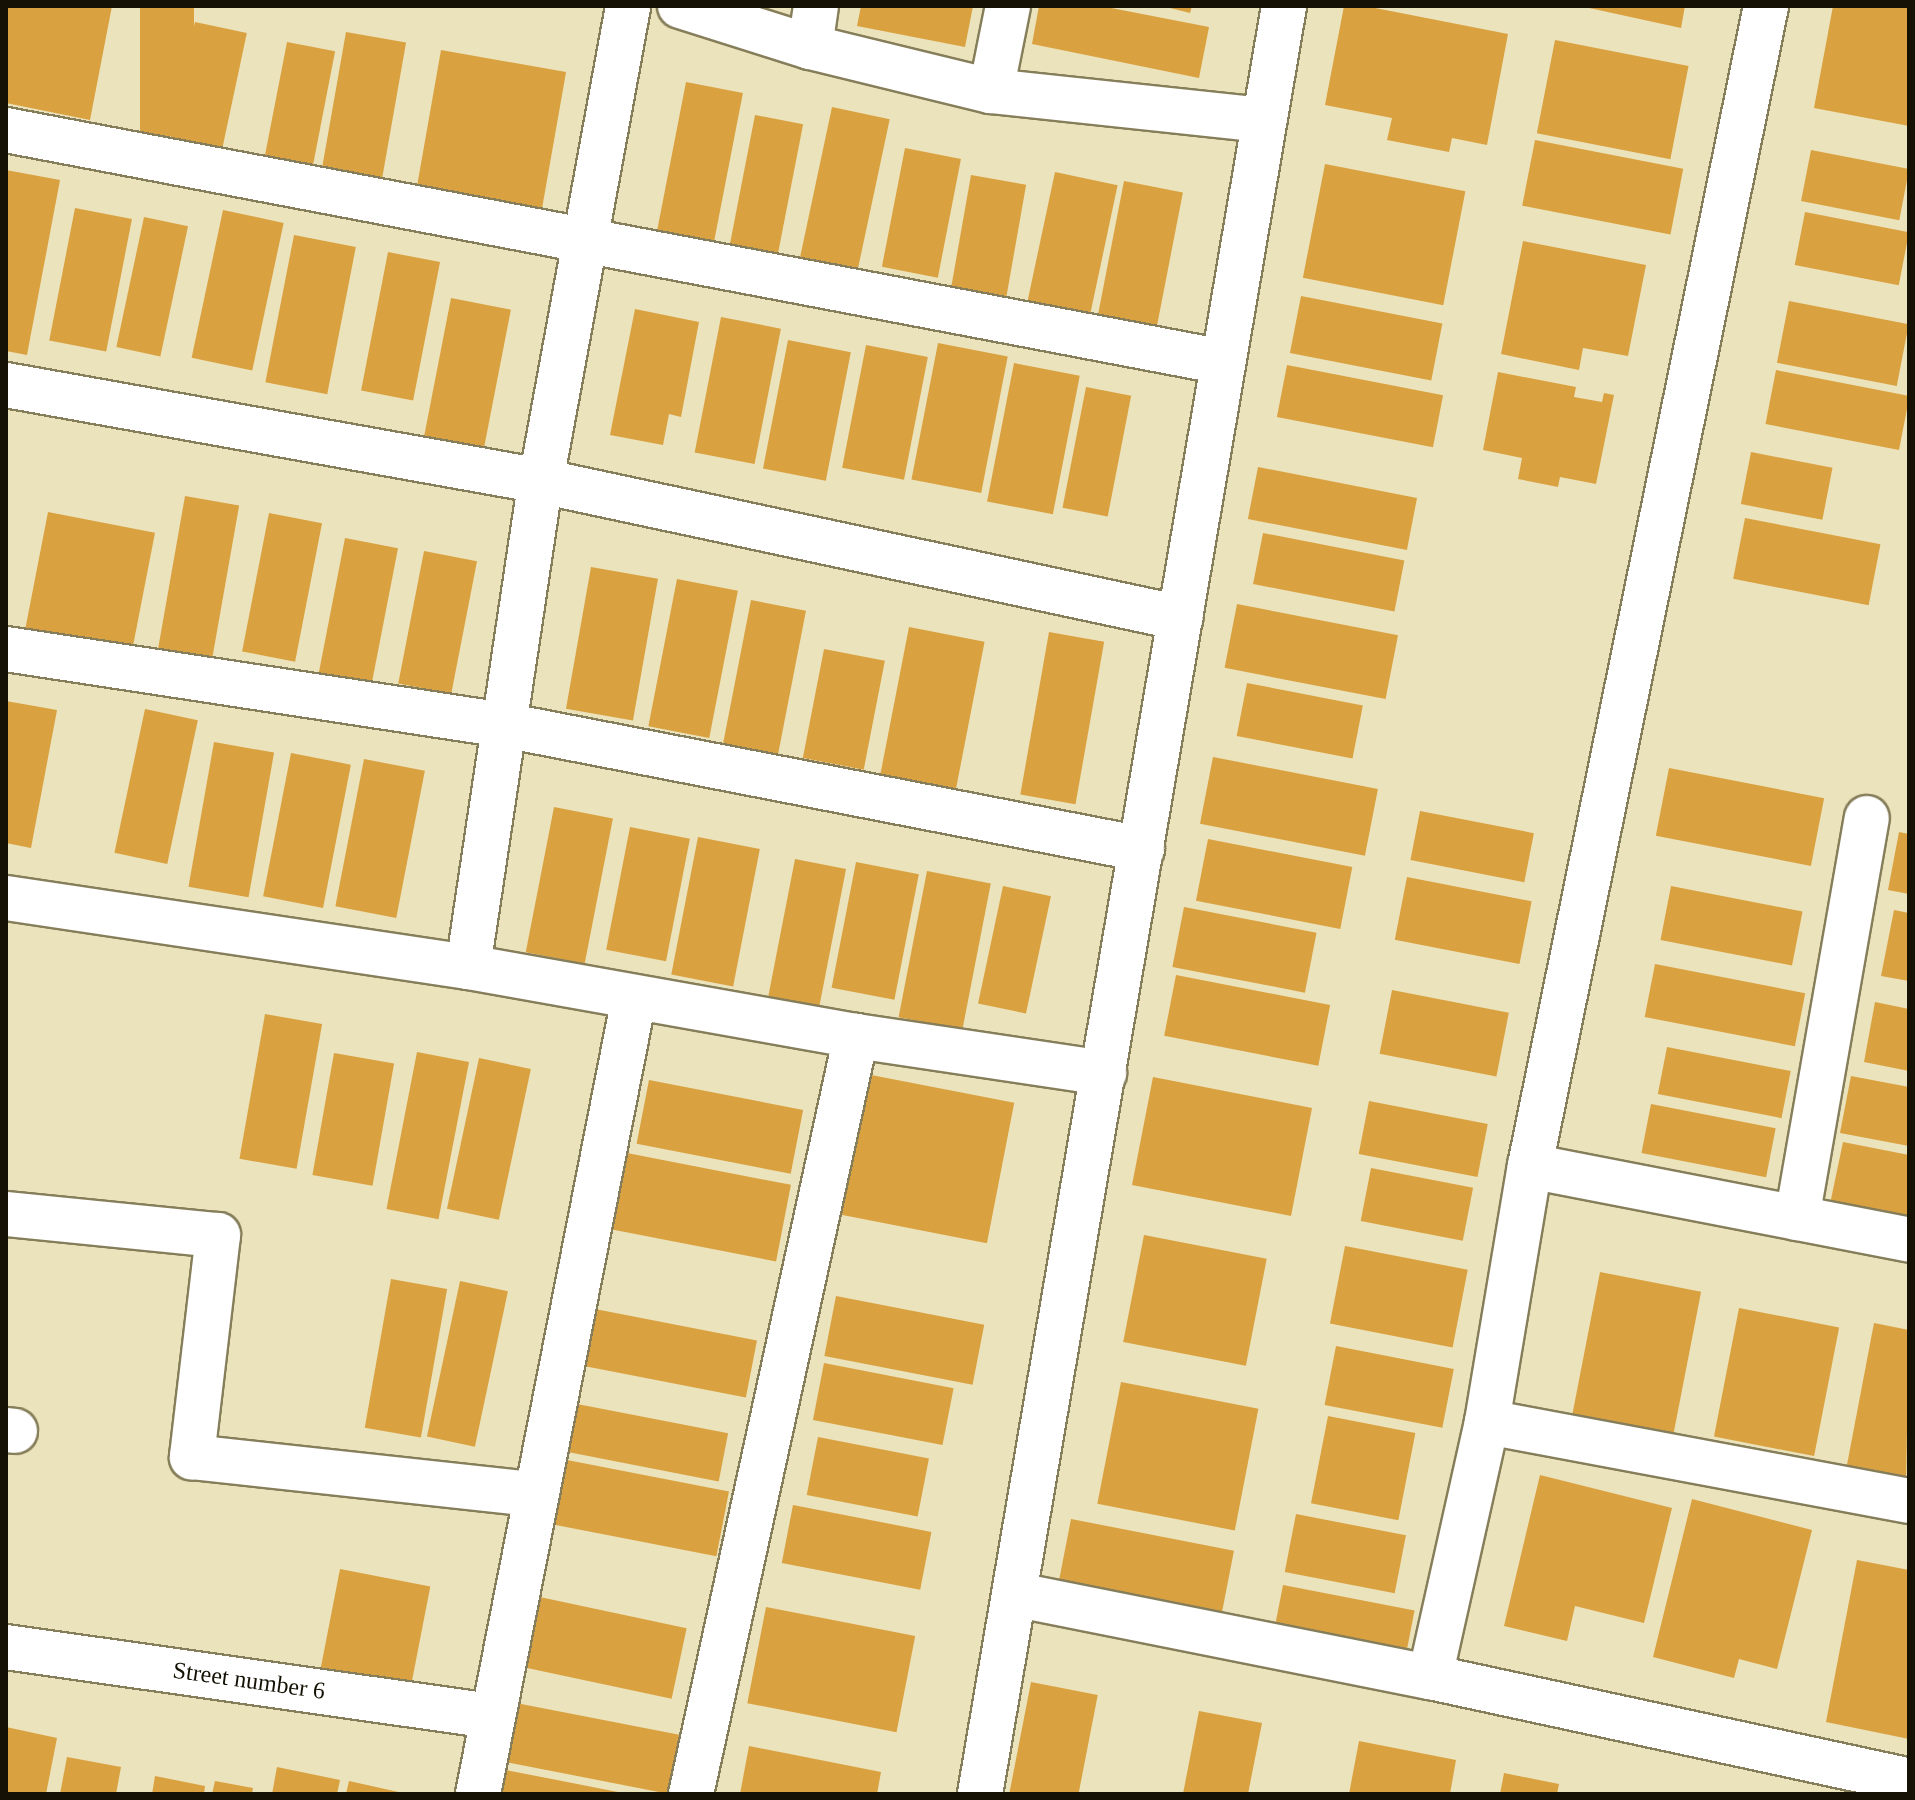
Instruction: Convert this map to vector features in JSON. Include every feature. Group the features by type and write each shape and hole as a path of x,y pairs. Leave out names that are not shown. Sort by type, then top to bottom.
{"street":[{"path":"468,967 541,481 628,6"},
{"path":"680,6 813,26 991,91 1263,120"},
{"path":"991,91 1008,6"},
{"path":"980,1794 1284,6"},
{"path":"1430,1677 1487,1422 1530,1166 1766,6"},
{"path":"6,130 1223,362"},
{"path":"6,385 541,481 1181,618"},
{"path":"6,649 504,725 1142,849"},
{"path":"1797,1218 1867,818"},
{"path":"6,898 468,967 856,1036 1104,1073"},
{"path":"478,1794 534,1494 634,998"},
{"path":"691,1794 856,1036"},
{"path":"1530,1166 1909,1240"},
{"path":"6,1214 218,1235 192,1457 534,1494"},
{"path":"1487,1422 1909,1501"},
{"path":"1014,1604 1018,1595 1430,1677 1909,1781"},
{"name":"Street number 6","path":"6,1647 492,1716"}],"building":[{"path":"6,6 112,6 90,120 6,103"},
{"path":"140,6 194,6 194,136 140,136"},
{"path":"861,6 973,6 965,47 857,26"},
{"path":"1039,6 1101,6 1209,27 1199,78 1032,44"},
{"path":"1162,6 1192,6 1190,13"},
{"path":"1344,6 1365,6 1508,34 1487,145 1452,138 1449,152 1387,140 1392,118 1325,105"},
{"path":"1580,6 1685,6 1681,28"},
{"path":"1833,6 1909,6 1909,126 1814,108"},
{"path":"195,22 247,33 219,164 167,153"},
{"path":"346,32 406,43 379,195 319,185"},
{"path":"1555,40 1689,66 1670,159 1537,133"},
{"path":"287,42 335,51 310,183 261,174"},
{"path":"441,50 566,72 539,226 414,204"},
{"path":"686,82 743,93 712,252 655,241"},
{"path":"832,107 890,119 855,285 797,272"},
{"path":"755,115 803,124 776,264 728,254"},
{"path":"1535,140 1683,169 1670,235 1522,206"},
{"path":"905,148 961,159 938,278 882,267"},
{"path":"1811,150 1909,169 1899,220 1801,201"},
{"path":"1325,164 1465,191 1443,305 1303,278"},
{"path":"6,170 60,180 27,355 6,351"},
{"path":"1055,172 1118,185 1087,329 1024,316"},
{"path":"971,175 1026,185 1003,314 948,304"},
{"path":"1124,181 1183,192 1157,326 1098,315"},
{"path":"75,208 132,219 106,352 49,341"},
{"path":"223,210 284,223 252,371 192,358"},
{"path":"1805,212 1909,232 1899,285 1795,265"},
{"path":"144,217 188,226 160,356 116,347"},
{"path":"294,235 356,247 327,394 265,382"},
{"path":"1523,241 1646,265 1628,356 1583,348 1579,370 1501,354"},
{"path":"388,252 440,262 413,401 361,390"},
{"path":"1301,296 1442,323 1431,380 1290,353"},
{"path":"451,298 511,310 481,461 422,449"},
{"path":"1789,301 1909,324 1897,386 1777,363"},
{"path":"635,309 699,322 681,417 669,414 663,445 610,435"},
{"path":"721,317 781,329 755,464 695,452"},
{"path":"788,340 851,352 826,481 763,469"},
{"path":"938,343 1008,357 981,493 911,479"},
{"path":"866,345 928,357 904,480 842,468"},
{"path":"1014,363 1080,376 1053,514 987,501"},
{"path":"1287,365 1443,395 1433,447 1277,417"},
{"path":"1776,370 1909,396 1899,450 1766,424"},
{"path":"1498,372 1576,387 1574,397 1602,402 1604,393 1614,395 1596,484 1560,477 1558,487 1518,479 1522,458 1483,450"},
{"path":"1086,387 1131,396 1108,517 1063,508"},
{"path":"1751,452 1832,468 1822,520 1741,504"},
{"path":"1258,467 1417,498 1407,550 1248,519"},
{"path":"185,496 239,506 212,659 158,650"},
{"path":"48,512 155,533 130,659 23,639"},
{"path":"269,513 322,523 295,662 242,651"},
{"path":"1745,518 1880,544 1869,605 1733,579"},
{"path":"1263,533 1404,560 1394,612 1253,584"},
{"path":"345,538 398,548 371,688 318,677"},
{"path":"424,551 477,561 451,694 398,684"},
{"path":"591,567 658,579 633,721 566,709"},
{"path":"677,579 738,591 709,738 648,726"},
{"path":"751,600 806,611 778,755 723,744"},
{"path":"1237,604 1398,635 1386,699 1225,668"},
{"path":"909,627 985,642 954,799 878,784"},
{"path":"1049,632 1104,642 1075,804 1020,794"},
{"path":"824,649 885,661 864,770 803,758"},
{"path":"1247,683 1363,706 1353,759 1237,736"},
{"path":"6,701 57,710 31,848 6,843"},
{"path":"145,709 198,720 167,864 114,853"},
{"path":"214,742 274,753 249,897 188,887"},
{"path":"291,753 351,765 323,908 263,896"},
{"path":"1213,757 1378,789 1365,856 1200,824"},
{"path":"364,759 425,771 396,918 335,906"},
{"path":"1669,768 1824,798 1811,866 1656,836"},
{"path":"554,807 613,818 585,964 526,952"},
{"path":"1420,811 1534,833 1524,882 1410,860"},
{"path":"630,827 690,839 666,961 606,950"},
{"path":"1899,832 1909,834 1909,894 1888,890"},
{"path":"698,837 760,849 733,986 671,974"},
{"path":"1208,839 1352,867 1340,929 1196,901"},
{"path":"795,859 846,869 818,1011 767,1001"},
{"path":"856,862 919,874 894,1000 832,988"},
{"path":"927,871 991,883 962,1030 899,1017"},
{"path":"1407,877 1532,901 1519,964 1395,940"},
{"path":"1003,886 1051,896 1026,1014 978,1003"},
{"path":"1671,886 1803,912 1792,966 1661,940"},
{"path":"1184,907 1317,933 1305,993 1172,967"},
{"path":"1894,910 1909,913 1909,981 1881,976"},
{"path":"1655,964 1805,993 1795,1046 1645,1017"},
{"path":"1176,975 1330,1005 1318,1066 1164,1036"},
{"path":"1392,990 1509,1013 1496,1077 1380,1054"},
{"path":"1875,1002 1909,1009 1909,1071 1864,1062"},
{"path":"265,1014 322,1024 297,1169 239,1159"},
{"path":"1667,1047 1791,1071 1782,1118 1658,1094"},
{"path":"417,1052 469,1062 438,1219 386,1209"},
{"path":"334,1053 394,1064 373,1186 312,1175"},
{"path":"479,1058 531,1069 499,1220 447,1209"},
{"path":"866,1074 1014,1103 987,1243 839,1214"},
{"path":"1851,1076 1909,1087 1909,1146 1840,1133"},
{"path":"1153,1077 1312,1108 1291,1216 1132,1185"},
{"path":"649,1080 803,1110 791,1174 637,1144"},
{"path":"1369,1101 1488,1124 1477,1177 1359,1154"},
{"path":"1651,1104 1776,1128 1766,1177 1641,1153"},
{"path":"1843,1142 1909,1155 1909,1220 1830,1204"},
{"path":"627,1153 791,1185 776,1261 612,1230"},
{"path":"1371,1168 1473,1188 1463,1241 1361,1221"},
{"path":"1144,1235 1267,1259 1246,1366 1123,1342"},
{"path":"1345,1246 1468,1270 1453,1347 1330,1324"},
{"path":"1600,1272 1701,1292 1672,1440 1571,1420"},
{"path":"391,1279 447,1289 421,1438 365,1428"},
{"path":"460,1281 508,1291 475,1447 427,1437"},
{"path":"836,1296 984,1325 973,1385 824,1356"},
{"path":"1739,1308 1839,1327 1814,1456 1714,1437"},
{"path":"595,1309 757,1340 746,1397 584,1366"},
{"path":"1874,1323 1909,1330 1906,1483 1846,1470"},
{"path":"1336,1346 1454,1369 1442,1428 1325,1405"},
{"path":"824,1363 954,1388 943,1445 813,1420"},
{"path":"1121,1382 1258,1409 1235,1530 1097,1504"},
{"path":"572,1403 728,1433 719,1481 563,1451"},
{"path":"1328,1416 1415,1433 1398,1520 1311,1503"},
{"path":"818,1437 929,1459 918,1516 807,1495"},
{"path":"567,1460 729,1491 716,1556 554,1525"},
{"path":"1540,1475 1672,1508 1644,1623 1575,1606 1567,1641 1504,1626"},
{"path":"1692,1499 1812,1530 1777,1669 1739,1659 1734,1678 1653,1657"},
{"path":"793,1505 931,1532 920,1590 782,1563"},
{"path":"1296,1514 1406,1535 1395,1593 1285,1572"},
{"path":"1071,1519 1234,1551 1221,1617 1058,1586"},
{"path":"1857,1560 1909,1570 1909,1739 1826,1722"},
{"path":"340,1569 430,1587 409,1695 319,1677"},
{"path":"1283,1585 1415,1611 1404,1663 1273,1637"},
{"path":"535,1596 687,1628 672,1699 520,1666"},
{"path":"766,1607 915,1636 897,1732 747,1703"},
{"path":"1031,1682 1098,1695 1079,1794 1009,1794"},
{"path":"516,1703 682,1735 670,1794 505,1762"},
{"path":"1199,1711 1262,1723 1248,1794 1183,1794"},
{"path":"6,1727 57,1738 46,1794 6,1794"},
{"path":"1359,1741 1456,1760 1450,1794 1349,1794"},
{"path":"749,1746 881,1772 877,1794 740,1794"},
{"path":"67,1757 121,1767 116,1794 60,1794"},
{"path":"277,1767 340,1780 337,1794 272,1794"},
{"path":"501,1769 623,1793 623,1794 496,1794"},
{"path":"1504,1773 1559,1784 1557,1794 1500,1794"},
{"path":"155,1776 205,1786 204,1794 152,1794"},
{"path":"215,1781 253,1788 252,1794 212,1794"},
{"path":"349,1781 403,1793 403,1794 346,1794"}]}
